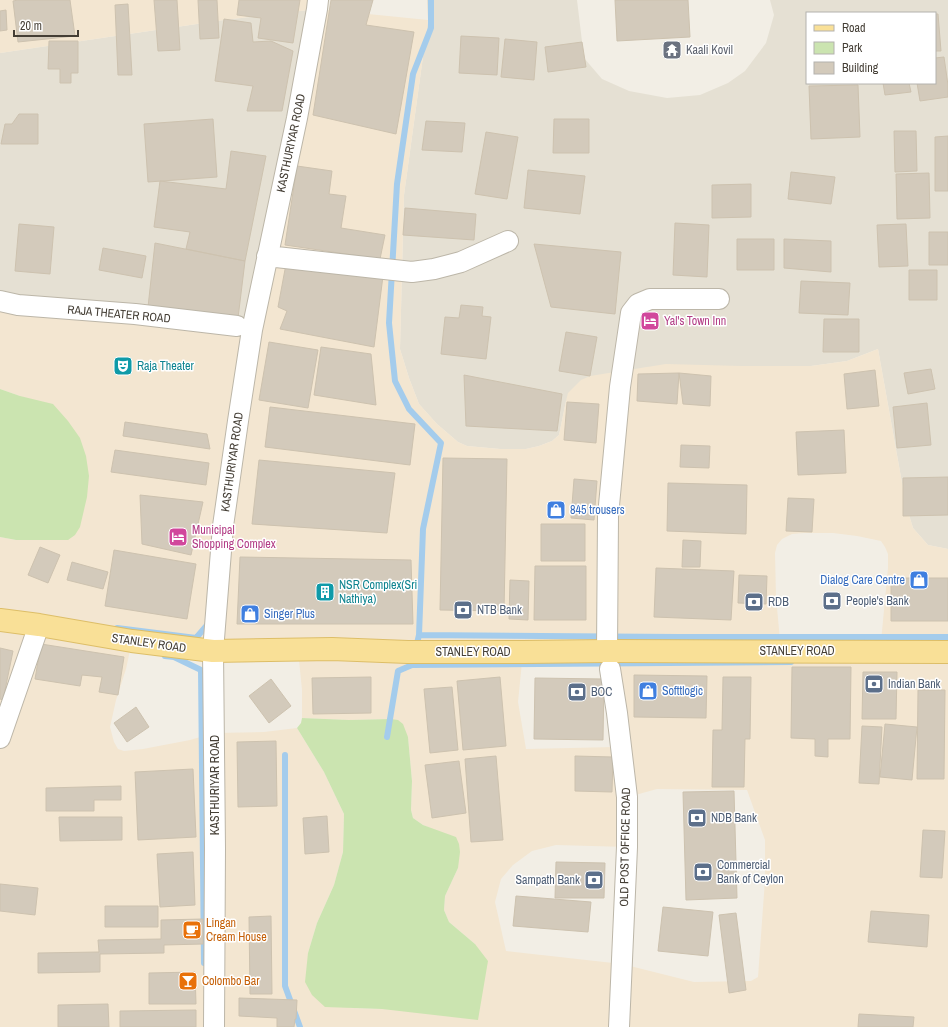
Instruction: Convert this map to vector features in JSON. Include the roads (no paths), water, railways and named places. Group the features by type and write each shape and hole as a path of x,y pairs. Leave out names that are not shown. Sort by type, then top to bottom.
{"main road":[{"name":"STANLEY ROAD","path":"0,620 132,641 213,651 332,649 408,652 523,652 608,660 948,652"}],"street":[{"name":"KASTHURIYAR ROAD","path":"214,1027 215,848 213,651 223,526 252,330 297,118 318,0"},
{"path":"267,256 412,272 434,269 461,262 508,241"},
{"name":"OLD POST OFFICE ROAD","path":"619,1027 627,797 617,713 608,660 608,516 620,387 632,313 638,304 650,299 719,299"},
{"name":"RAJA THEATER ROAD","path":"0,301 18,305 135,314 237,326"},
{"path":"0,738 39,625"}],"waterway":[{"path":"387,737 398,671 412,665 419,635 423,529 441,443 409,409 395,381 389,323 397,184 413,74 431,28 431,0"},
{"path":"117,628 196,638 208,624 208,620"},
{"path":"419,635 948,637"},
{"path":"165,656 174,657 201,670 204,963"},
{"path":"412,665 791,662"},
{"path":"285,755 285,986 300,1027"}],"place":[{"name":"Kaali Kovil","path":"672,50"},
{"name":"Yal's Town Inn","path":"650,321"},
{"name":"Raja Theater","path":"123,366"},
{"name":"845 trousers","path":"556,510"},
{"name":"Municipal Shopping Complex","path":"178,537"},
{"name":"Dialog Care Centre","path":"919,580"},
{"name":"NSR Complex(Sri Nathiya)","path":"325,592"},
{"name":"People's Bank","path":"832,601"},
{"name":"RDB","path":"754,602"},
{"name":"NTB Bank","path":"463,610"},
{"name":"Singer Plus","path":"250,614"},
{"name":"Indian Bank","path":"874,684"},
{"name":"Softtlogic","path":"648,691"},
{"name":"BOC","path":"577,692"},
{"name":"NDB Bank","path":"697,818"},
{"name":"Commercial Bank of Ceylon","path":"703,872"},
{"name":"Sampath Bank","path":"594,880"},
{"name":"Lingan Cream House","path":"192,930"},
{"name":"Colombo Bar","path":"188,981"}]}
